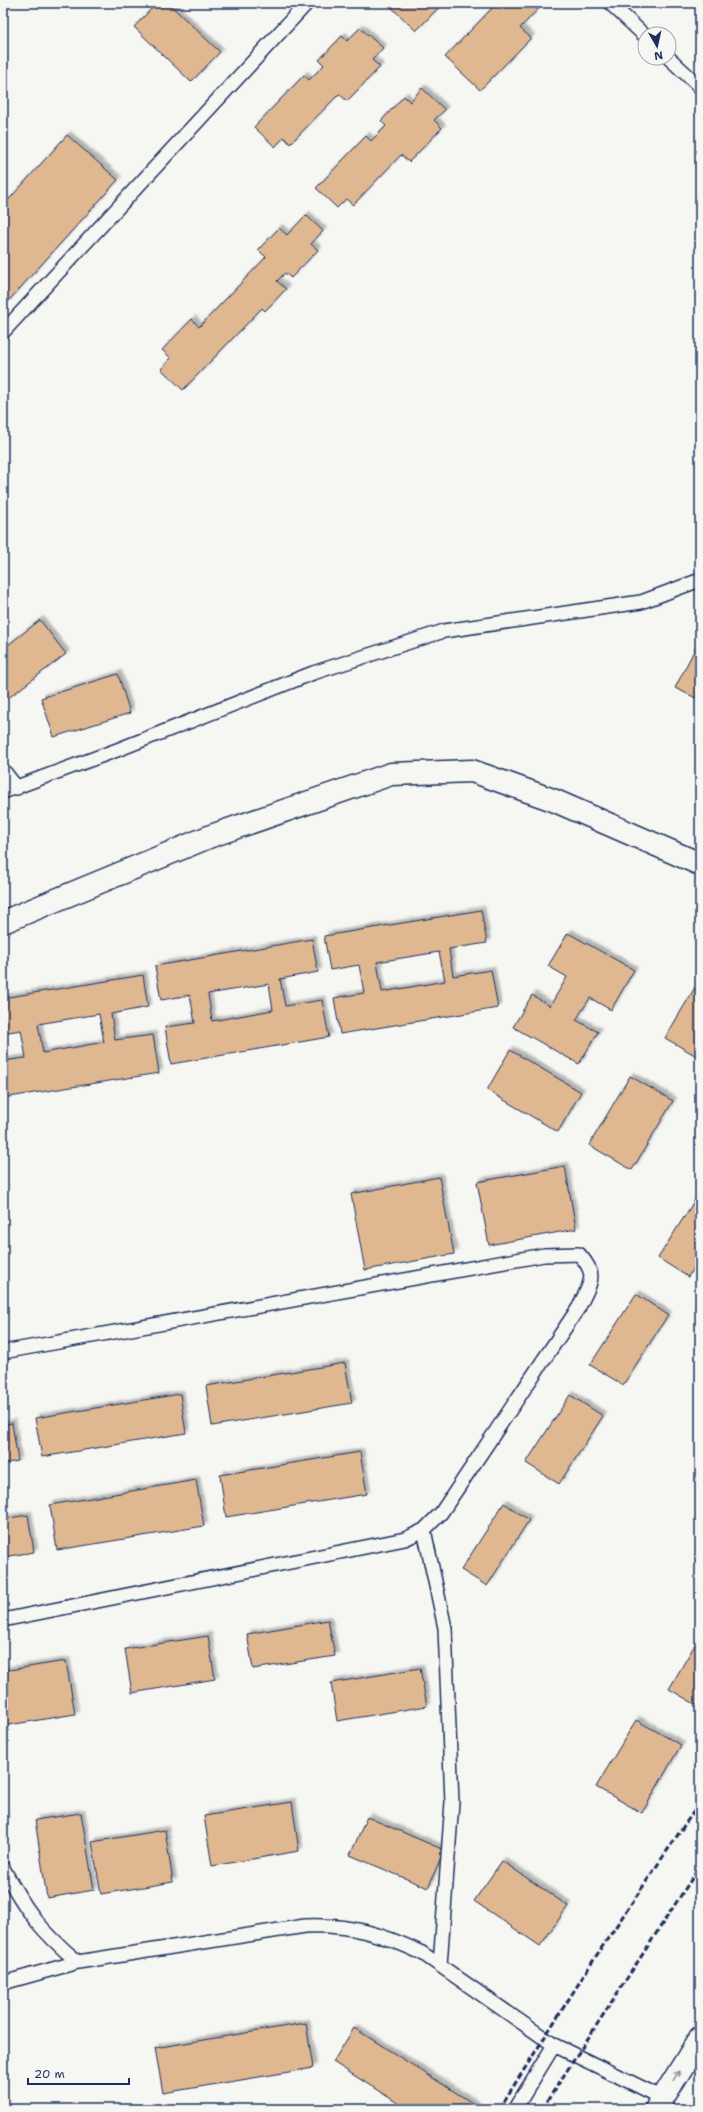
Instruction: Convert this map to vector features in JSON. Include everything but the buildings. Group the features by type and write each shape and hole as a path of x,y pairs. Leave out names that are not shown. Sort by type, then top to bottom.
{"street":[{"path":"3,922 210,836 391,774 472,771 552,800 700,864"},
{"path":"659,2103 700,2038"}],"lane":[{"path":"3,332 307,3"},
{"path":"610,3 637,28"},
{"path":"677,65 700,87"},
{"path":"3,792 313,672 444,631 641,602 700,580"},
{"path":"3,770 16,788"},
{"path":"3,1352 544,1255 579,1254 589,1265 591,1281 579,1306 441,1513 424,1530 405,1539 3,1620"},
{"path":"424,1530 445,1628 452,1802 440,1965"},
{"path":"3,1868 22,1904 36,1923 78,1962"},
{"path":"3,1983 78,1962 305,1926 331,1924 356,1928 422,1953 554,2045 659,2103"},
{"path":"515,2109 554,2045"}],"railway":[{"path":"499,2109 600,1950 700,1802"},
{"path":"542,2109 700,1866"}]}
